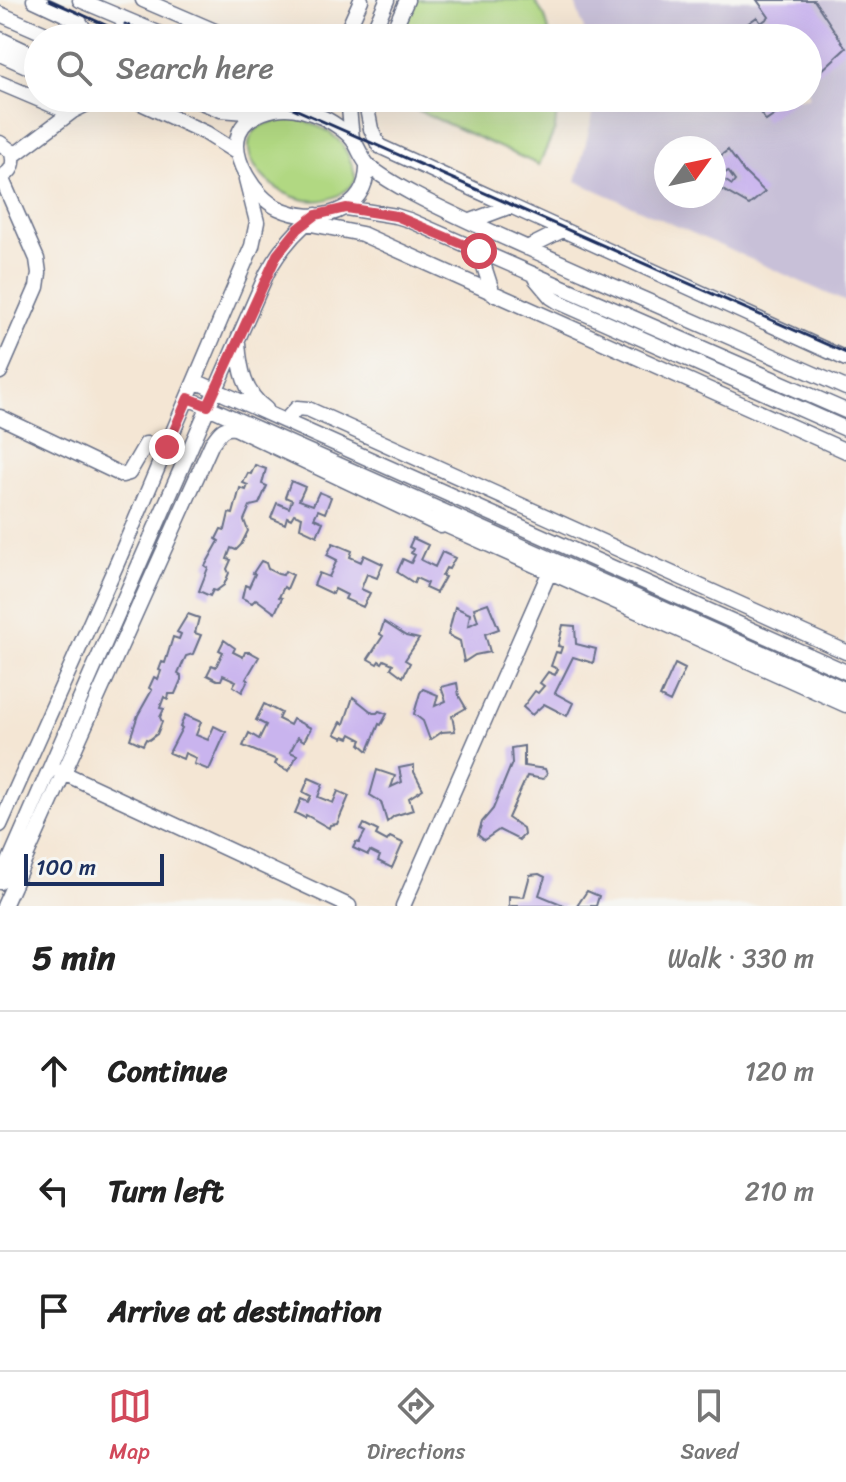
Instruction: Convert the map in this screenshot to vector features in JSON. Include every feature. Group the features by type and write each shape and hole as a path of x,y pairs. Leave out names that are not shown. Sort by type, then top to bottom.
{"street":[{"path":"34,0 81,24"},
{"path":"80,0 132,24"},
{"path":"143,0 199,24"},
{"path":"350,24 361,0"},
{"path":"376,24 387,0"},
{"path":"396,24 407,0"},
{"path":"0,14 24,24"},
{"path":"121,17 123,24"},
{"path":"0,39 24,50"},
{"path":"0,54 24,65"},
{"path":"0,83 24,93"},
{"path":"13,156 72,112"},
{"path":"160,112 206,133 236,152"},
{"path":"246,112 265,112"},
{"path":"305,112 324,118 352,139 367,165 417,196 527,248 846,388"},
{"path":"349,112 352,139"},
{"path":"367,112 377,145 846,359"},
{"path":"0,825 252,246 257,222 236,152 239,133 246,121 259,113"},
{"path":"0,143 8,147 13,156 13,167 0,177 37,259 39,273 37,287 0,372"},
{"path":"4,906 123,598 277,255 311,219 346,208 361,195 367,180 367,165"},
{"path":"245,174 269,202 279,208 362,234 846,451"},
{"path":"471,221 511,206"},
{"path":"346,208 396,216 846,411"},
{"path":"527,248 563,230"},
{"path":"479,251 493,294"},
{"path":"533,275 559,302 846,429"},
{"path":"238,338 240,368 247,388 258,403 282,420"},
{"path":"195,381 846,672"},
{"path":"188,398 846,690"},
{"path":"282,420 297,408 308,409 846,652"},
{"path":"0,417 122,475 129,473 146,444 167,447"},
{"path":"0,882 140,605 212,443 225,428 235,428 441,526 846,705"},
{"path":"195,436 212,443"},
{"path":"389,487 441,526"},
{"path":"403,906 549,573"},
{"path":"123,598 140,605"},
{"path":"57,770 349,906"}],"shaded area":[{"path":"574,0 846,0 846,302 576,181 593,112 822,112 822,24 582,24"}],"green space":[{"path":"416,0 534,0 547,24 405,24"},
{"path":"421,112 557,112 555,129 539,165"},
{"path":"293,117 328,132 348,154 356,180 337,196 316,201 295,197 276,187 260,173 251,157 249,142 258,128"}],"building":[{"path":"757,0 814,0 846,48 822,70 822,24 747,24 757,17 761,23 769,17"},
{"path":"760,112 779,112 766,121"},
{"path":"728,150 744,172 765,192 749,205 726,192 726,181 732,185 735,181 728,171 726,172"},
{"path":"255,465 266,469 262,484 267,486 259,504 250,506 244,520 248,531 241,545 236,550 231,548 227,559 231,560 227,569 229,573 224,585 213,590 210,596 199,591 208,568 205,566 219,541 216,539 221,529 225,530 229,513 233,514 240,488 246,490 248,485 243,483"},
{"path":"291,481 305,487 299,500 313,505 319,492 331,497 325,513 318,510 314,518 323,522 317,536 300,528 302,517 294,514 291,519 287,517 285,524 271,518 277,503 289,508 292,500 285,497"},
{"path":"413,538 428,545 421,560 435,567 442,552 455,558 449,569 446,568 442,576 445,577 436,593 425,588 427,583 416,578 414,583 397,572 403,559 411,563 415,555 409,547"},
{"path":"333,543 352,551 350,557 361,562 364,555 383,564 377,578 367,574 361,589 370,593 363,607 345,599 347,595 335,589 333,594 314,585 319,573 329,577 337,560 327,555"},
{"path":"261,561 278,574 283,575 285,571 293,575 287,589 284,587 279,597 282,598 275,613 256,599 252,603 242,598 245,585 249,587"},
{"path":"488,603 499,629 485,634 490,652 475,655 464,662 460,641 448,635 455,607 470,614 468,626 478,621 474,608"},
{"path":"188,614 199,618 195,633 201,635 193,654 186,656 178,674 181,680 175,694 169,694 168,699 164,697 160,708 164,709 160,717 162,722 157,734 146,739 143,745 130,739 138,715 152,690 149,688 154,677 158,679 173,637 179,639 181,634 177,632"},
{"path":"384,622 406,636 419,639 405,660 410,663 403,677 391,668 393,664 384,660 377,664 368,659 383,636 380,634"},
{"path":"563,625 575,626 576,644 596,649 593,663 573,657 555,693 573,703 567,716 544,704 532,715 523,707 535,691 538,693 544,686 540,683 548,672 555,675 558,669 551,666 556,652 560,653 562,647 558,646"},
{"path":"224,640 235,648 233,652 243,657 245,652 250,652 259,657 242,692 233,686 236,681 223,675 221,680 217,680 207,675 212,665 216,667 223,652 219,650"},
{"path":"675,664 685,669 670,702 660,697"},
{"path":"457,683 459,696 466,708 452,716 455,731 442,732 430,740 423,721 414,714 420,693 423,689 438,695 435,706 446,701 441,687"},
{"path":"353,697 373,713 379,711 387,714 379,724 368,751 360,744 362,740 351,734 349,738 343,738 335,734 341,722 344,724"},
{"path":"264,704 281,713 278,719 290,725 293,719 311,728 304,741 298,737 290,752 297,755 289,771 275,764 277,760 243,746 249,733 259,739 266,725 256,720"},
{"path":"185,715 201,722 196,735 208,740 214,726 226,732 209,770 194,764 196,758 185,753 183,759 169,753"},
{"path":"524,746 524,766 545,769 547,774 543,779 527,776 508,818 523,828 524,835 519,840 499,830 484,840 478,835 482,822 493,809 512,763 511,748"},
{"path":"414,765 414,772 423,789 409,798 413,810 394,816 387,822 381,802 370,795 377,770 395,776 391,787 402,782 399,768"},
{"path":"309,778 323,784 318,797 333,803 338,791 349,796 337,824 329,828 306,815 305,818 295,813 301,799 308,802 311,796 303,792"},
{"path":"364,824 378,831 376,835 387,841 390,837 403,843 392,868 378,861 380,856 370,851 368,855 353,848 365,832 361,830"},
{"path":"530,875 545,877 539,895 566,906 509,906 509,896 524,897"},
{"path":"587,891 599,896 596,906 577,906"}],"railway":[{"path":"49,0 103,24"},
{"path":"302,112 846,353"}],"route":[{"path":"167,447 188,398 208,406 277,255 298,229 316,215 346,208 396,216 479,251"}]}
